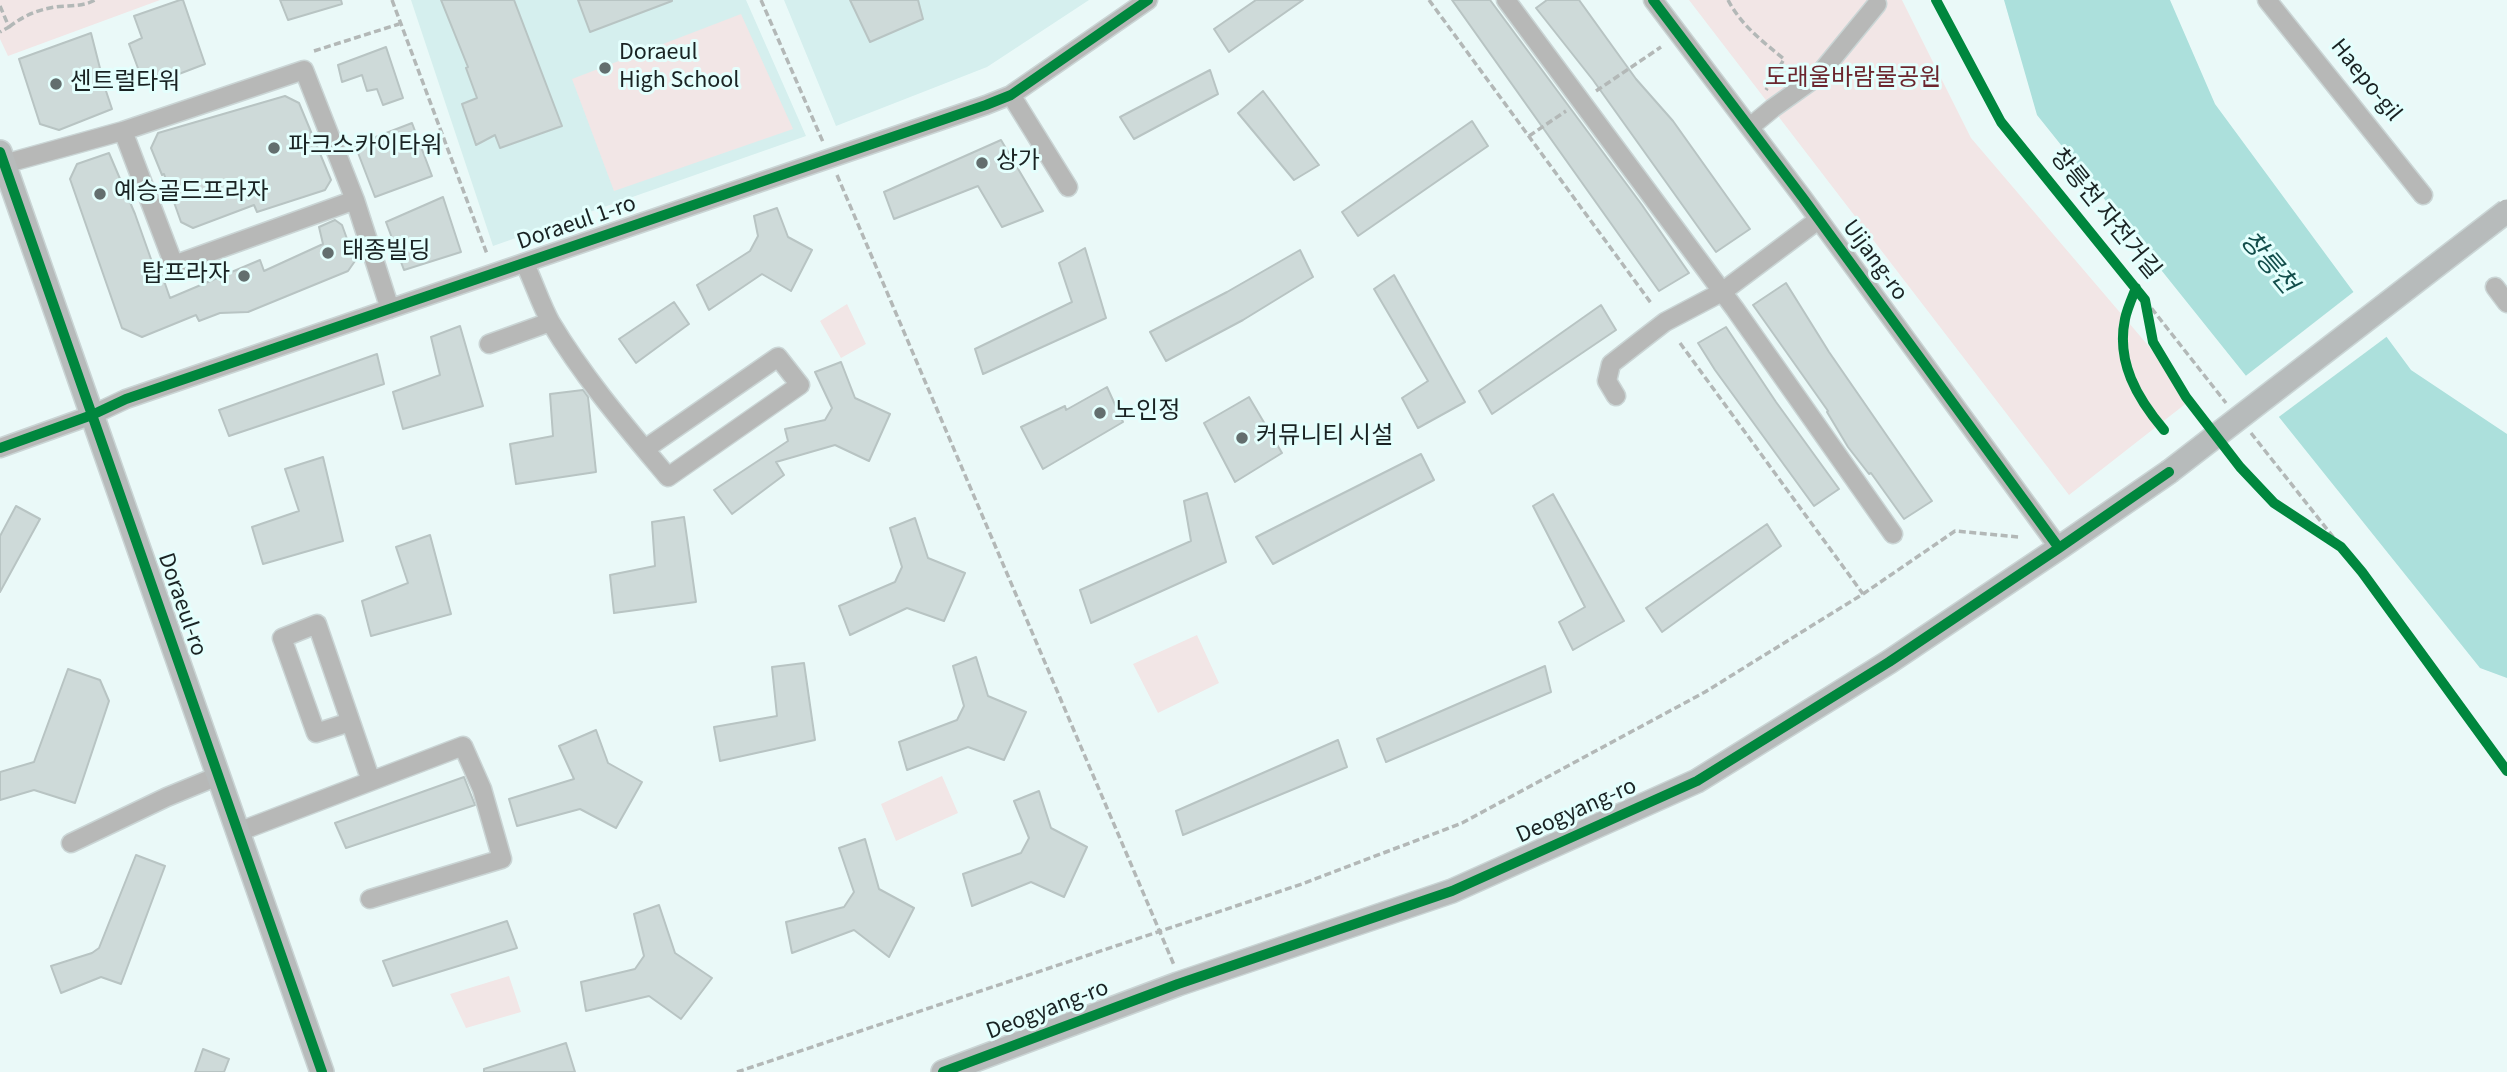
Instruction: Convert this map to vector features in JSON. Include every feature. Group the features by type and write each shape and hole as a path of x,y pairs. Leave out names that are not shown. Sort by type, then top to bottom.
{"main road":[{"name":"Doraeul-ro","path":"2,158 322,1072"},
{"name":"Deogyang-ro","path":"943,1072 1178,984 1452,891 1697,781 1889,662 2169,472 2507,211"}],"street":[{"name":"Doraeul 1-ro","path":"0,448 92,415 126,399 1010,95 1148,0"},
{"path":"1506,0 1722,292 1893,534"},
{"name":"Uijang-ro","path":"1653,0 1750,127 2059,548"},
{"name":"Haepo-gil","path":"2267,0 2423,195"},
{"path":"1750,127 1818,76 1877,4"},
{"name":"Doraeul-ro","path":"2,158 123,131 304,70 355,200 390,309"},
{"path":"1010,95 1068,187"},
{"path":"123,131 174,265 355,200"},
{"name":"Uijang-ro","path":"1616,396 1607,382 1611,364 1665,322 1722,292 1818,220"},
{"path":"525,264 550,322 581,366 645,449 668,477 800,385 778,357 645,449"},
{"path":"2495,287 2507,303"},
{"path":"489,344 550,322"},
{"path":"350,722 316,733 282,638 317,624 371,781"},
{"path":"238,832 463,746 481,789 502,859 370,899"},
{"path":"71,843 218,776"}],"path":[{"path":"0,32 24,15 53,7 87,4 95,0"},
{"path":"393,0 487,254"},
{"path":"761,0 824,144"},
{"path":"1429,0 1651,303"},
{"path":"1728,0 1736,15 1751,32 1784,59 1763,94"},
{"path":"0,6 9,27"},
{"path":"314,51 400,24"},
{"path":"1593,93 1661,47"},
{"path":"1529,136 1567,110"},
{"path":"837,175 1174,965"},
{"path":"1680,343 1863,594"},
{"path":"2308,525 2341,547 2348,555"},
{"path":"737,1072 1302,884 1462,823 1705,692 1863,594 1955,531 2019,537"}],"shaded area":[{"name":"Doraeul High School","path":"411,0 746,0 806,136 493,246"},
{"path":"784,0 1089,0 987,67 836,126"}],"green space":[{"path":"0,0 160,0 8,56 0,39"},
{"name":"도래울바람물공원","path":"1689,0 1902,0 1971,138 2193,398 2069,495"},
{"path":"741,14 793,129 614,191 572,79"},
{"path":"847,304 866,344 841,358 820,321"},
{"path":"1197,635 1219,683 1158,713 1133,664"},
{"path":"942,776 958,813 896,841 881,804"},
{"path":"509,976 521,1012 466,1028 450,994"}],"water":[{"name":"창릉천","path":"2004,0 2170,0 2215,104 2411,370 2507,434 2507,678 2480,668 2037,115"}],"pier":[{"path":"2356,290 2389,335 2276,419 2243,378"}],"building":[{"path":"183,0 205,64 145,87 129,44 142,38 134,16"},
{"path":"280,0 341,0 342,4 288,20"},
{"path":"441,0 514,0 562,126 500,148 495,135 476,145 462,104 477,98 466,68 468,67"},
{"path":"578,0 672,0 672,1 590,32"},
{"path":"850,0 918,0 923,19 870,42"},
{"path":"1256,0 1303,0 1229,52 1214,29"},
{"path":"1452,0 1490,0 1689,273 1659,291"},
{"path":"1547,0 1579,0 1636,79 1673,121 1750,229 1716,252 1593,80 1536,8"},
{"name":"센트럴타워","path":"91,33 112,109 59,130 40,124 19,59"},
{"path":"386,47 403,98 383,105 377,89 367,91 362,75 342,82 338,65"},
{"path":"1210,70 1218,94 1134,139 1120,117"},
{"path":"1263,91 1319,165 1294,180 1238,113"},
{"path":"285,96 299,103 331,180 325,190 257,212 254,205 193,228 181,222 164,174 162,175 151,148 158,133"},
{"path":"1472,121 1488,146 1358,236 1342,212"},
{"path":"412,123 432,176 375,197 355,145"},
{"name":"상가","path":"1001,140 1043,211 1002,227 978,186 894,219 884,192"},
{"path":"109,153 157,276 162,275 170,298 260,260 264,271 323,244 319,227 335,220 342,225 355,261 348,271 248,312 220,313 199,321 196,315 142,337 122,328 70,179 77,164"},
{"path":"443,197 461,252 404,270 386,222"},
{"path":"777,208 788,237 812,250 791,291 762,274 709,310 697,285 750,251 758,236 754,216"},
{"path":"1085,248 1106,318 983,374 975,349 1072,302 1059,263"},
{"path":"1300,250 1313,277 1243,320 1166,361 1150,332"},
{"path":"1394,275 1465,402 1418,428 1402,398 1428,381 1374,289"},
{"path":"1786,283 1829,352 1932,501 1904,519 1871,473 1869,474 1848,447 1828,411 1753,305"},
{"path":"674,302 689,324 636,363 619,339"},
{"path":"1601,305 1616,330 1492,414 1479,391"},
{"path":"460,326 483,406 403,429 393,392 440,375 431,337"},
{"path":"1726,327 1839,489 1814,506 1698,343"},
{"path":"377,354 384,384 229,436 219,410"},
{"path":"841,362 855,398 890,414 869,461 835,445 776,462 784,475 732,514 714,490 788,441 785,429 825,420 832,408 815,372"},
{"path":"1107,387 1123,422 1043,469 1021,427 1065,406 1066,410"},
{"path":"583,390 588,397 596,472 516,484 510,444 553,436 550,394"},
{"name":"커뮤니티 시설","path":"1249,397 1282,453 1235,482 1204,423"},
{"path":"1421,454 1434,480 1273,564 1256,537"},
{"path":"323,457 343,541 263,564 252,527 299,511 285,469"},
{"path":"1207,493 1226,562 1091,623 1080,590 1191,541 1184,501"},
{"path":"1553,494 1624,621 1573,650 1559,622 1585,607 1533,506"},
{"path":"16,506 40,519 0,592 0,536"},
{"path":"684,517 696,602 614,613 610,575 655,566 652,522"},
{"path":"915,518 928,558 965,573 944,621 907,608 850,635 839,606 895,582 902,567 890,528"},
{"path":"1767,524 1781,546 1662,632 1646,608"},
{"path":"430,535 451,614 371,636 362,601 408,583 396,547"},
{"path":"976,657 988,696 1026,712 1004,760 968,747 907,770 899,742 957,720 964,706 953,666"},
{"path":"804,663 815,740 720,761 714,727 777,716 772,667"},
{"path":"1545,666 1551,692 1386,762 1377,739"},
{"path":"68,669 100,680 109,701 75,803 34,790 0,800 0,772 34,762"},
{"path":"596,730 608,763 642,782 616,828 580,809 517,826 509,799 574,779 559,746"},
{"path":"1338,740 1347,767 1183,835 1176,811"},
{"path":"464,777 475,805 346,848 335,823"},
{"path":"1039,791 1051,828 1087,847 1064,897 1031,882 972,906 963,874 1021,853 1029,838 1014,801"},
{"path":"865,839 879,889 914,908 889,957 854,930 792,953 786,922 844,907 854,892 839,848"},
{"path":"136,855 165,866 121,984 101,977 61,993 51,966 92,953 99,948"},
{"path":"659,905 675,953 712,978 681,1019 649,996 586,1011 581,982 635,969 644,956 634,914"},
{"path":"507,921 517,948 393,986 383,961"},
{"path":"566,1043 575,1072 484,1072 484,1069"},
{"path":"203,1049 229,1059 224,1072 195,1072"}],"cycle path":[{"path":"0,448 92,415 126,399 986,105 1011,95 1148,0"},
{"path":"1653,0 1803,198 2059,548"},
{"name":"창릉천 자전거길","path":"1936,0 2001,122 2145,300 2153,342 2186,397 2240,467 2274,503 2341,547 2507,771"},
{"path":"0,152 322,1072"},
{"name":"창릉천 자전거길","path":"2136,288 2126,315 2123,335 2126,365 2137,392 2164,430"},
{"path":"943,1072 1178,984 1452,891 1697,781 1889,662 2169,472"}],"place":[{"name":"Doraeul High School","path":"605,68"},
{"name":"센트럴타워","path":"56,84"},
{"name":"파크스카이타워","path":"274,148"},
{"name":"상가","path":"982,163"},
{"name":"예승골드프라자","path":"100,194"},
{"name":"태종빌딩","path":"328,253"},
{"name":"탑프라자","path":"244,276"},
{"name":"노인정","path":"1100,413"},
{"name":"커뮤니티 시설","path":"1242,438"}]}
